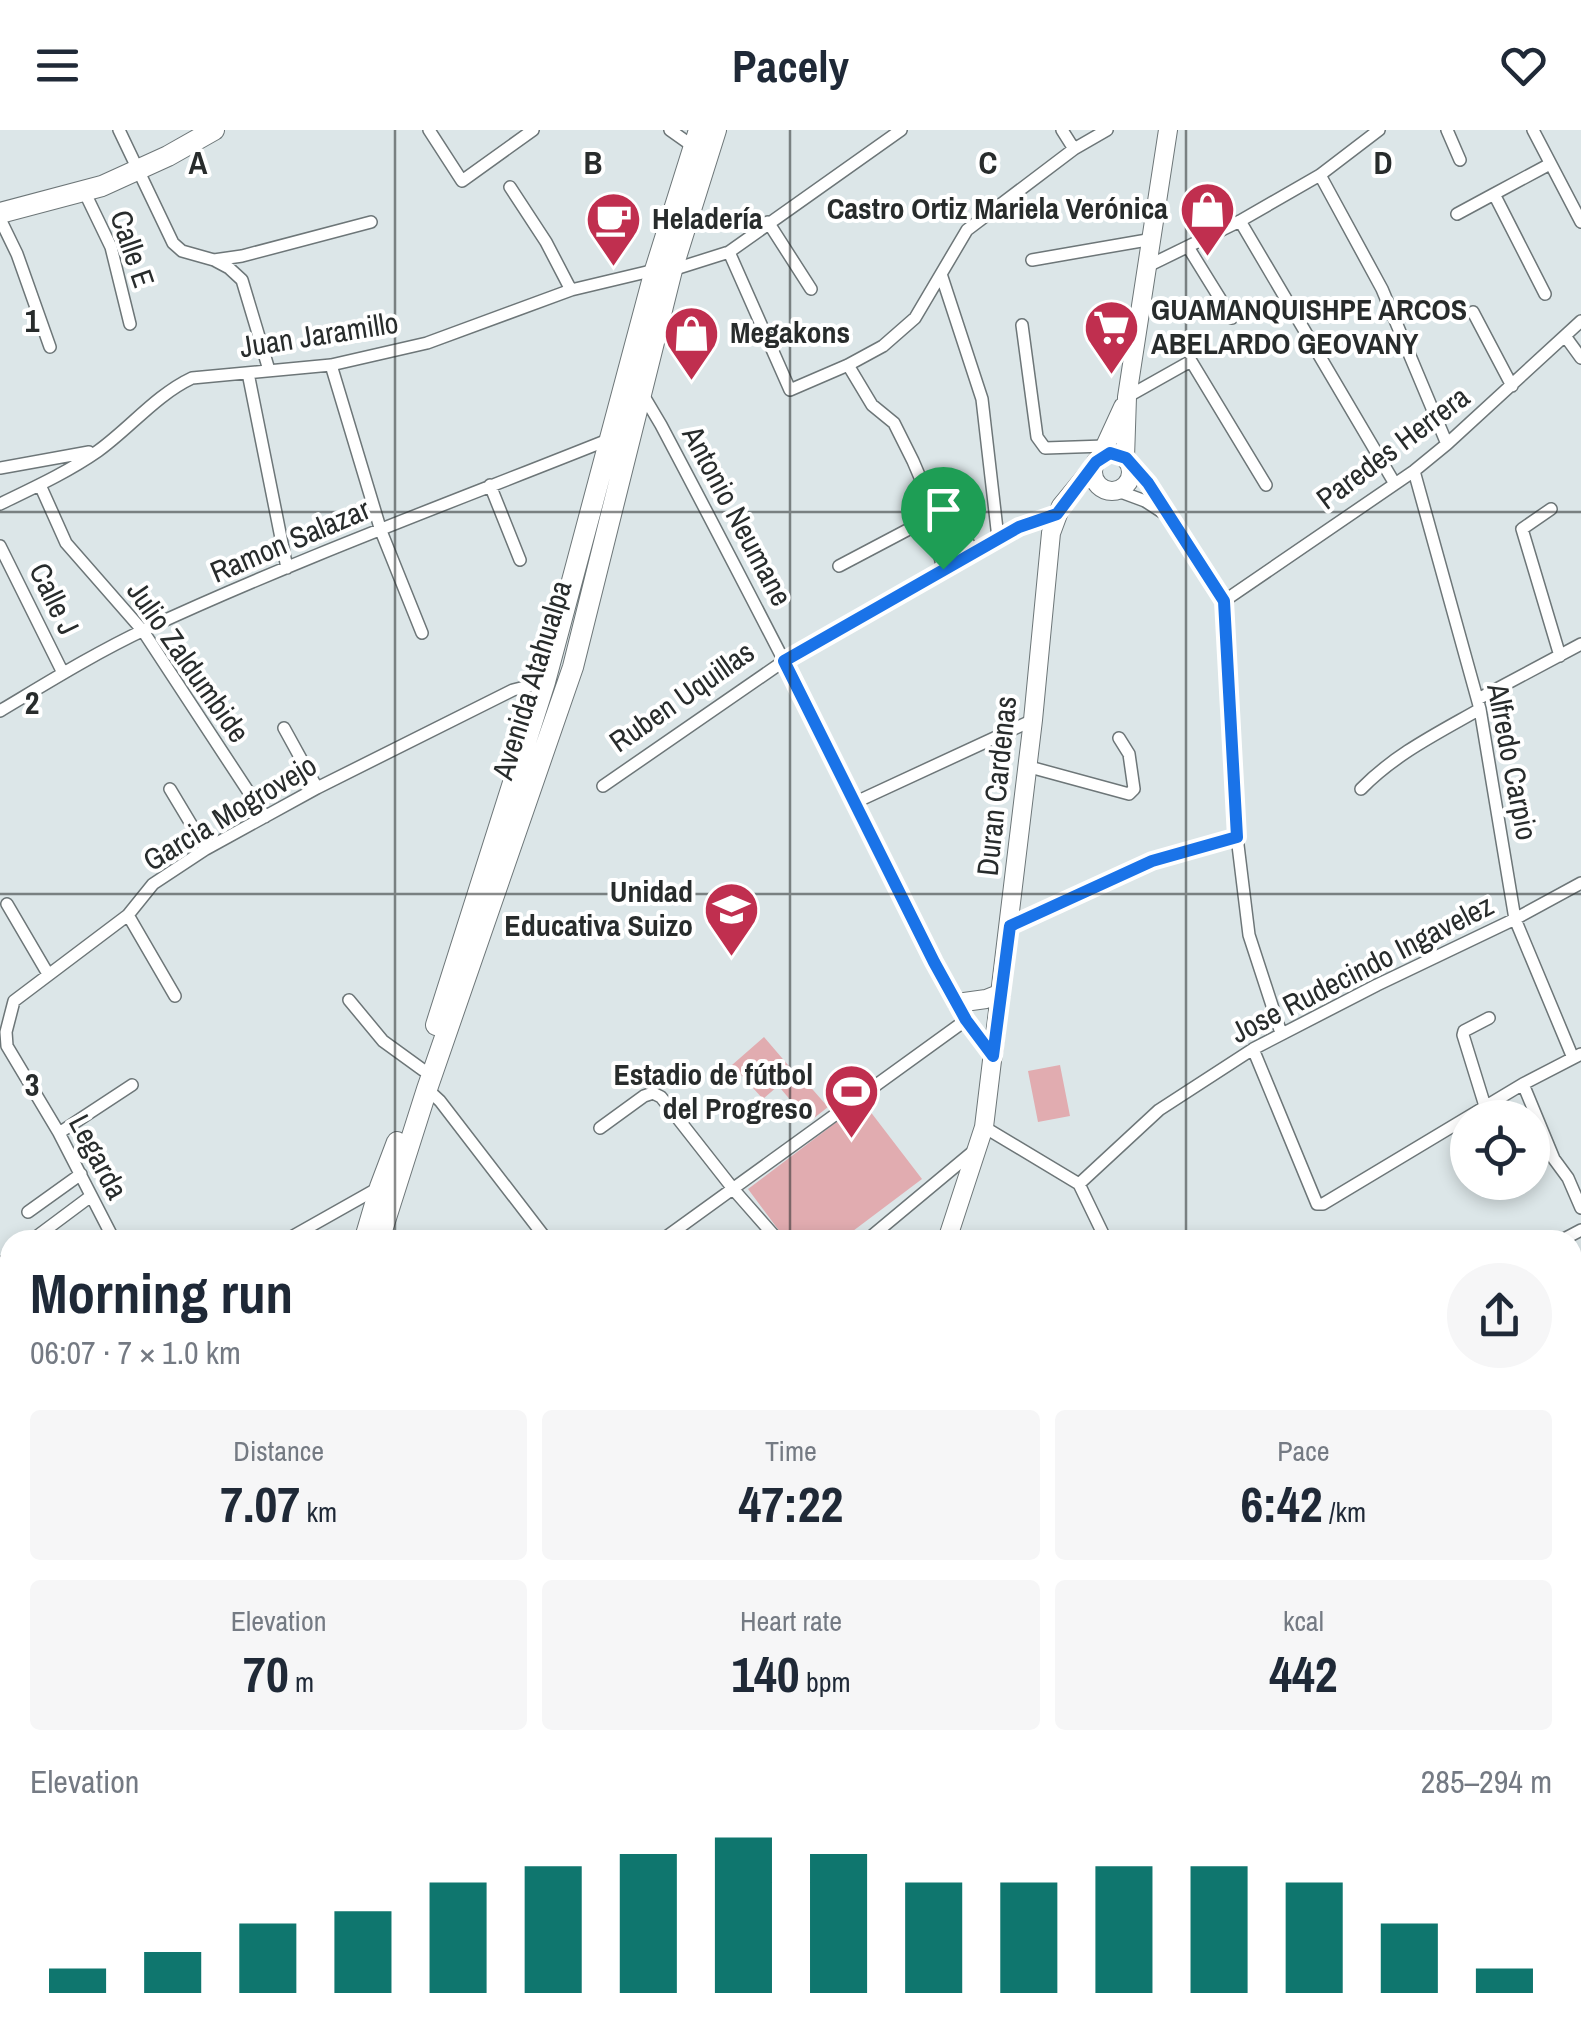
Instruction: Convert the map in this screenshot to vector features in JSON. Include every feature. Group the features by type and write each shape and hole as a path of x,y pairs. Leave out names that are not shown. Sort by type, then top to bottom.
{"highway":[{"path":"0,216 138,170 214,130"},
{"name":"Avenida Atahualpa","path":"381,1230 446,992 545,682 628,372 716,130"},
{"name":"Avenida Atahualpa","path":"368,1230 380,1187 425,1080 572,667 642,394 664,270 697,138"}],"street":[{"path":"119,130 173,243 182,251 229,268 242,280 269,370"},
{"path":"429,130 462,182 533,130"},
{"path":"670,130 697,138"},
{"path":"900,130 885,134 729,252 790,390 883,346 915,318 966,230 1107,130"},
{"path":"1062,130 1074,150"},
{"path":"1057,514 1086,498 1123,489 1130,480 1128,397 1168,130"},
{"path":"1150,264 1240,221 1320,175 1379,130"},
{"path":"1446,130 1460,160"},
{"path":"1532,130 1581,222"},
{"path":"1457,214 1550,164"},
{"path":"1320,175 1382,289 1447,444"},
{"path":"510,187 546,242 570,290"},
{"name":"Calle E","path":"84,191 111,248 130,324"},
{"path":"1494,194 1544,294"},
{"path":"0,216 50,348"},
{"path":"1240,221 1395,484"},
{"path":"214,260 371,222"},
{"path":"768,222 810,289"},
{"path":"1032,260 1152,239"},
{"path":"1188,247 1232,318"},
{"name":"Juan Jaramillo","path":"0,504 98,450 173,387 192,378 331,365 427,343 570,290 729,252"},
{"path":"941,274 982,399 998,538"},
{"path":"1473,312 1512,386"},
{"name":"Paredes Herrera","path":"1224,601 1414,471 1581,321"},
{"path":"1022,326 1041,444 1100,456 1110,453 1128,460 1148,483 1224,601 1237,837 1249,935 1281,1033"},
{"path":"1565,336 1581,358"},
{"path":"1169,517 1145,501 1100,487 1093,474 1128,397 1191,361 1266,485"},
{"path":"848,364 872,404 894,423 922,482 943,569"},
{"path":"331,365 381,530 422,633"},
{"path":"248,372 286,568"},
{"name":"Antonio Neumane","path":"628,372 661,425 784,661 900,897 962,1012 993,1056"},
{"name":"Ramon Salazar","path":"0,712 143,631 286,568 610,439"},
{"path":"0,468 98,450"},
{"path":"1057,514 1100,456"},
{"name":"Alfredo Carpio","path":"1414,471 1479,704 1515,919 1577,1056"},
{"name":"Julio Zaldumbide","path":"40,484 66,543 143,631 265,817"},
{"path":"490,485 520,560"},
{"path":"950,508 973,552"},
{"path":"1551,509 1522,529 1560,656"},
{"name":"Ruben Uquillas","path":"602,786 784,661 998,538 1057,514"},
{"name":"Duran Cardenas","path":"951,1230 984,1127 1010,926 1051,533 1057,514"},
{"path":"839,566 930,518"},
{"name":"Calle J","path":"0,546 63,673"},
{"path":"1361,788 1406,751 1581,644"},
{"name":"Garcia Mogrovejo","path":"3,1050 3,1030 14,1001 128,915 154,884 206,849 317,788 513,690 545,682"},
{"path":"856,802 1033,720"},
{"path":"284,728 317,788"},
{"path":"1026,766 1128,794 1134,789 1129,754 1119,738"},
{"path":"170,789 206,849"},
{"path":"1010,926 1152,861 1237,837"},
{"name":"Jose Rudecindo Ingavelez","path":"1079,1184 1159,1110 1253,1049 1581,883"},
{"path":"7,904 48,974"},
{"path":"128,915 174,996"},
{"path":"676,1230 734,1190 962,1012 1001,993"},
{"path":"350,1000 383,1041 425,1080 539,1230"},
{"path":"1483,1100 1462,1035 1489,1018"},
{"path":"1253,1049 1317,1204 1330,1202 1450,1128"},
{"name":"Legarda","path":"3,1050 59,1134 109,1230"},
{"path":"1495,1100 1577,1056"},
{"path":"1523,1084 1554,1159 1568,1178 1581,1208"},
{"path":"59,1134 132,1085"},
{"path":"600,1128 644,1096 653,1093 661,1097 769,1230"},
{"path":"984,1127 1079,1184 1098,1230"},
{"path":"879,1230 978,1148"},
{"path":"28,1212 80,1174"},
{"path":"304,1230 380,1187"},
{"path":"45,1230 90,1196"}],"shaded area":[{"path":"764,1037 794,1072 763,1099 732,1065"},
{"path":"1060,1065 1070,1116 1038,1122 1028,1071"},
{"path":"799,1074 828,1107 809,1122 781,1089"},
{"name":"Estadio de fútbol del Progreso","path":"863,1102 922,1179 854,1230 779,1230 748,1189"}],"place":[{"name":"Castro Ortiz Mariela Verónica","path":"1207,258"},
{"name":"Heladería","path":"613,268"},
{"name":"GUAMANQUISHPE ARCOS ABELARDO GEOVANY","path":"1112,376"},
{"name":"Megakons","path":"691,382"},
{"name":"Unidad Educativa Suizo","path":"732,958"},
{"name":"Estadio de fútbol del Progreso","path":"852,1141"}],"route":[{"path":"1115,453 1126,458 1148,483 1224,601 1237,837 1152,861 1010,926 993,1056 966,1020 934,962 784,661 943,569 1019,527 1057,514 1100,457 1115,453"}]}
